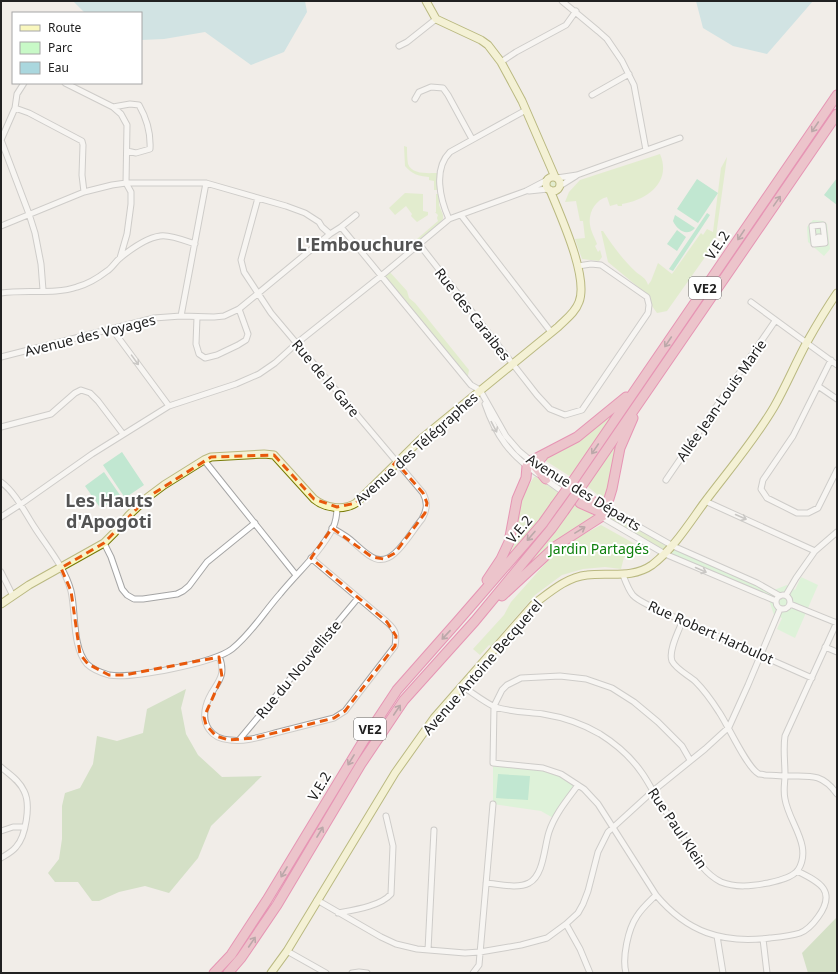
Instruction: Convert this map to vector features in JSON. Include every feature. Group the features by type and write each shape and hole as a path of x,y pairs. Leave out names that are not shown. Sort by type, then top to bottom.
{"highway":[{"name":"V.E.2","path":"214,973 231,955 267,900 364,740 397,690 457,622 555,506 837,95"},
{"name":"V.E.2","path":"228,973 241,958 277,905 361,764 404,700 475,622 551,529 837,114"},
{"path":"457,622 502,559 509,542 520,490 533,466 546,454 577,437 635,390"},
{"path":"475,622 556,546 603,512 612,489 620,448 643,396"},
{"path":"533,466 547,475"},
{"path":"588,497 603,512"},
{"path":"580,503 594,510 603,512"}],"street":[{"path":"426,1 436,19 481,40 488,45 501,62 526,110 547,160 552,178 560,182 559,187"},
{"path":"562,1 607,39 629,74 634,85 646,150"},
{"path":"501,62 516,52 566,25 576,12"},
{"path":"399,46 407,42 436,19"},
{"path":"592,94 629,74"},
{"path":"23,84 17,94 15,108 1,140 29,214 41,264 43,290"},
{"path":"67,84 113,107 122,114 127,125 126,183 130,192 131,204 127,234 120,258"},
{"path":"415,99 419,92 431,87 443,88 472,139"},
{"path":"113,107 130,104 139,105 147,118 150,148 136,153 127,151"},
{"path":"15,108 29,113 82,141 82,175 84,192"},
{"path":"449,219 443,206 440,192 440,177 444,158 450,152 472,139 526,110"},
{"path":"1,517 123,434 169,406 236,384 259,374 275,363 297,342 381,276 449,219 526,191 552,178 577,175 680,138"},
{"path":"526,191 554,191 577,175"},
{"path":"549,190 546,185 552,178"},
{"path":"1,226 84,192 112,185 126,183 206,183 305,213 319,222 330,234"},
{"path":"181,316 206,183"},
{"name":"Avenue des Télégraphes","path":"559,187 559,210"},
{"name":"Avenue des Télégraphes","path":"1,604 29,585 104,543 129,515 148,497 164,485 211,457 224,455 274,455 284,464 314,499 325,506 348,506 356,503 424,436 574,312 580,300 582,288 578,266 559,210 549,190"},
{"name":"Rue de la Gare","path":"258,198 241,260 244,272 271,313 423,493 427,503 422,519 395,553 384,559 372,557 365,553 352,540 332,528"},
{"name":"Avenue des Voyages","path":"1,357 154,318 181,316 214,318 224,316 239,309 330,234 356,215"},
{"path":"461,215 551,332"},
{"name":"Avenue des Départs","path":"341,227 470,385 480,390 506,436 533,466"},
{"path":"1,293 43,290 64,291 78,287 95,279 108,270 120,258 146,240 161,235 181,239 195,244"},
{"name":"Rue des Caraibes","path":"419,244 537,395 550,409 565,415 582,410 648,313 649,305 647,297 602,265 591,264 578,266"},
{"name":"Avenue Antoine Becquerel","path":"271,973 287,951 395,773 434,718 534,604 554,589 569,580 586,575 633,573 650,566 673,546 764,423 784,388 807,342 837,293"},
{"path":"751,302 837,365"},
{"path":"197,317 196,344 199,354 205,358 217,355 246,340 248,334 239,309"},
{"name":"Allée Jean-Louis Marie","path":"666,480 775,321"},
{"path":"112,328 169,406"},
{"path":"831,360 794,436 763,480 761,489 767,498 797,513 808,513 818,508 837,470"},
{"path":"818,386 837,399"},
{"path":"1,427 51,414 75,393 82,390 90,393 98,401 123,434"},
{"path":"204,460 296,575"},
{"name":"Avenue des Départs","path":"547,475 588,497"},
{"name":"Avenue des Départs","path":"547,475 580,503"},
{"path":"1,482 21,504 65,575 71,591 80,654 88,664 99,672 109,675 146,673 183,666 218,656 232,649 246,635 311,558 332,528 336,519 337,507"},
{"path":"705,501 815,551"},
{"name":"Avenue des Départs","path":"603,512 780,596"},
{"name":"Avenue des Départs","path":"603,512 665,554 776,601"},
{"path":"104,543 112,557 122,589 127,595 134,599 143,600 176,594 190,586 207,562 255,523"},
{"path":"786,595 815,551 837,532"},
{"path":"218,656 223,666 222,676 206,705 204,717 210,732 216,736 230,740 254,738 332,718 345,710 394,646 396,636 393,628 311,558"},
{"path":"1,572 13,596"},
{"name":"Rue Robert Harbulot","path":"623,574 630,592 634,597 812,678"},
{"path":"780,609 777,606 776,601 780,596 786,595"},
{"path":"786,595 790,600 790,604"},
{"name":"Rue du Nouvelliste","path":"239,740 358,598"},
{"path":"780,609 785,609 790,604"},
{"path":"690,760 682,746 658,722 634,702 612,688 586,679 560,676 521,678 507,685 502,690 494,706 494,763 543,768 561,774 584,789 598,804 656,894 665,906 681,919 697,928 717,936 736,940 763,939 799,933 807,930 819,916 825,906 827,897 826,891 822,885 815,879 797,871 803,858 803,852 800,838 787,808 783,790 785,776 785,736 837,622 790,604"},
{"path":"317,900 381,938 406,947 465,953 480,952 547,938 578,913 588,891 598,852 608,832 613,826 652,791 673,776 729,727 780,609"},
{"path":"683,620 672,649 672,662 694,680 707,695 729,727 745,757 758,774 815,776 824,780 837,794"},
{"path":"825,647 837,652"},
{"name":"Rue Paul Klein","path":"462,686 494,706 510,711 557,716 600,734 629,757 642,773 652,791 706,872 720,881 738,886 757,885 785,879 797,871"},
{"path":"1,767 16,778 25,793 27,814 23,835 15,848 1,858"},
{"path":"486,883 518,886 524,885 535,879 539,872 549,833 555,819 578,785"},
{"path":"473,973 479,965 493,804"},
{"path":"338,913 375,904 387,898 390,894 393,846 386,816"},
{"path":"1,831 13,827 24,828"},
{"path":"428,950 434,830"},
{"path":"626,973 624,966 625,953 633,924 637,916 656,894"},
{"path":"566,924 580,949 590,973"},
{"path":"717,936 723,973"},
{"path":"763,939 767,973"},
{"path":"287,951 326,973"},
{"path":"352,973 367,973"}],"highlighted area":[{"path":"274,455 314,499 337,507 356,503 396,462 423,493 427,503 425,513 395,553 384,559 372,557 332,528 311,558 387,622 396,636 395,646 345,711 334,718 254,738 229,740 216,736 206,725 204,717 222,677 219,657 124,675 109,675 88,664 80,654 71,591 61,568 104,543 148,497 211,457"}],"green space":[{"path":"404,146 407,147 407,158 410,168 421,173 438,173 437,190 434,190 434,181 429,180 429,177 416,174 405,166"},
{"path":"660,154 663,164 663,173 655,188 648,194 631,202 622,204 622,206 618,206 617,204 610,206 607,197 599,201 593,208 590,216 590,225 597,244 595,246 598,252 600,250 602,257 599,261 582,259 575,239 585,238 583,221 580,221 576,201 565,202 569,192 580,180"},
{"path":"727,157 715,243 667,311 657,313 652,306 650,297 608,262 601,231 603,231 622,257 645,279 648,285 658,263 672,274 701,233 703,235 707,229 713,232 721,168"},
{"path":"837,178 837,205 824,195"},
{"path":"553,179 558,184 553,189 548,184"},
{"path":"697,179 718,193 698,223 677,209"},
{"path":"405,193 423,194 423,211 428,212 428,215 417,222 411,216 412,214 406,206 395,215 389,208"},
{"path":"436,194 439,194 439,205 443,219 419,241 417,239 438,221 438,215 435,212"},
{"path":"707,213 710,215 673,271 669,269"},
{"path":"675,215 695,228 689,232 680,230 673,221"},
{"path":"813,220 823,221 827,224 830,249 824,256 808,242 807,227"},
{"path":"677,230 686,237 677,251 667,244"},
{"path":"388,270 407,291 409,298 415,303 469,370 467,381 381,276"},
{"path":"612,412 614,413 571,477 546,461 546,458"},
{"path":"620,434 610,492 604,500 587,486"},
{"path":"122,452 144,485 125,498 103,465"},
{"path":"104,472 120,495 101,509 85,486"},
{"path":"534,477 560,494 527,538 506,561 513,547 521,502"},
{"path":"574,503 594,516 520,577 527,566 550,539"},
{"path":"607,508 673,546 665,554 602,517"},
{"name":"Jardin Partagés","path":"601,525 635,544 629,558 624,557 621,569 605,567 583,569 562,575 535,595 491,646 489,645 480,655 473,649 504,615 511,602 551,557 569,542"},
{"path":"673,546 774,590 787,585 795,590 801,577 818,585 795,638 777,629 782,618 774,615 769,600 665,554"},
{"path":"186,689 181,708 186,734 198,755 222,777 262,776 211,826 198,858 169,893 145,886 119,892 99,901 92,901 78,882 55,882 48,873 59,859 62,839 62,806 65,793 80,788 93,764 97,736 117,741 143,733 147,709"},
{"path":"493,763 543,768 578,785 555,819 541,811 493,804"},
{"path":"498,774 530,776 528,800 496,798"},
{"path":"837,917 837,973 808,973 802,953"}],"water":[{"path":"73,1 305,1 307,12 284,52 251,65 205,32 164,39 142,40 142,12 84,12"},
{"path":"696,1 813,1 767,54 733,46 703,28"}],"district":[{"name":"L'Embouchure","path":"360,244"},
{"name":"Les Hauts d'Apogoti","path":"109,510"}]}
